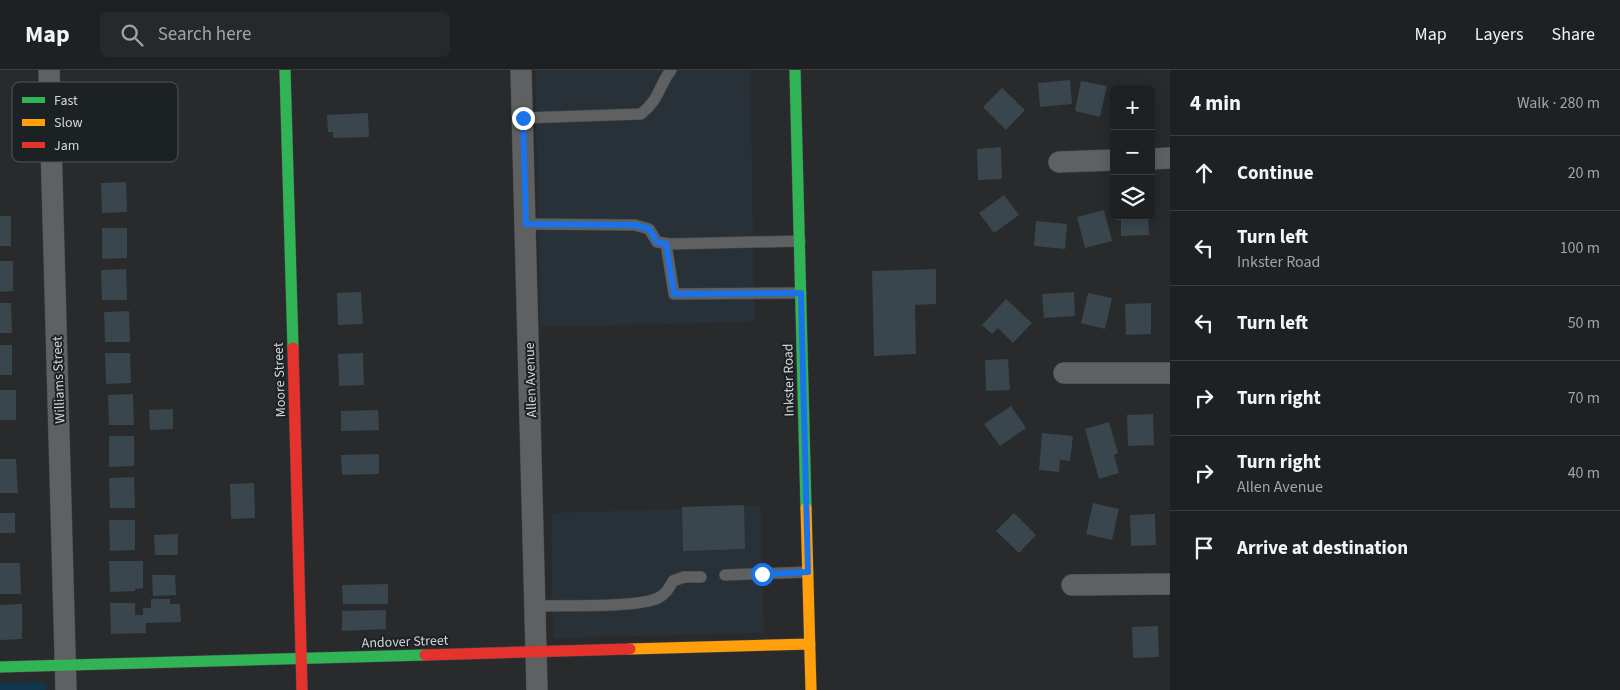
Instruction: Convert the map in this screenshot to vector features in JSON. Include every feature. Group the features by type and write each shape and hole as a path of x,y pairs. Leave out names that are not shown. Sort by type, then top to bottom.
{"street":[{"name":"Moore Street","path":"285,70 302,690"},
{"name":"Allen Avenue","path":"522,70 537,690"},
{"name":"Inkster Road","path":"795,70 811,690"},
{"path":"1155,159 1170,158"},
{"path":"1059,162 1110,160"},
{"name":"Williams Street","path":"52,162 66,690"},
{"path":"1064,373 1170,373"},
{"path":"1072,585 1170,584"},
{"name":"Andover Street","path":"0,667 810,644"}],"lane":[{"path":"523,118 641,114 660,94 671,70"},
{"path":"526,224 635,225 649,229 657,242 666,244 800,241"},
{"path":"666,244 674,294 801,293"},
{"path":"725,575 808,572"},
{"path":"536,606 637,603 657,598 667,592 673,581 684,577 701,577"}],"shaded area":[{"path":"535,70 750,70 755,322 540,327"},
{"path":"761,506 764,633 553,638 551,513"},
{"path":"46,682 46,690 0,690 0,683"}],"building":[{"path":"1070,80 1072,104 1040,107 1038,83"},
{"path":"1081,81 1107,86 1100,117 1075,111"},
{"path":"1002,88 1025,110 1006,130 983,107"},
{"path":"368,113 369,137 333,138 333,132 328,132 327,115"},
{"path":"1001,147 1002,179 978,180 977,149"},
{"path":"126,182 127,212 102,213 101,183"},
{"path":"1004,195 1019,215 994,233 979,213"},
{"path":"1104,210 1112,241 1085,248 1077,217"},
{"path":"0,216 11,216 11,246 0,246"},
{"path":"1121,220 1148,220 1149,235 1121,236"},
{"path":"1036,221 1067,224 1065,249 1034,246"},
{"path":"102,228 127,228 127,258 102,259"},
{"path":"0,261 13,261 13,291 0,292"},
{"path":"126,269 127,300 102,300 101,270"},
{"path":"936,269 936,304 915,305 916,354 874,356 872,271"},
{"path":"361,292 363,324 338,325 337,293"},
{"path":"1074,292 1075,316 1044,318 1042,294"},
{"path":"1088,293 1112,298 1105,329 1081,323"},
{"path":"1006,299 1032,323 1013,343 998,328 992,334 982,325"},
{"path":"0,303 11,303 12,333 0,333"},
{"path":"1151,303 1151,334 1126,335 1125,304"},
{"path":"129,311 130,342 105,342 104,312"},
{"path":"0,345 12,345 12,375 0,375"},
{"path":"105,353 130,353 131,383 106,384"},
{"path":"363,353 364,385 339,386 338,354"},
{"path":"1008,359 1010,390 986,391 985,360"},
{"path":"0,390 16,390 16,420 0,420"},
{"path":"133,394 134,425 109,425 108,395"},
{"path":"1011,406 1026,428 1000,446 984,424"},
{"path":"173,409 173,429 150,430 149,410"},
{"path":"378,410 379,430 341,431 341,411"},
{"path":"1153,414 1154,445 1128,446 1127,415"},
{"path":"1109,422 1118,453 1114,455 1119,473 1099,479 1085,429"},
{"path":"1042,433 1073,436 1070,461 1060,460 1059,472 1039,470"},
{"path":"109,436 134,436 134,466 109,467"},
{"path":"379,454 379,474 342,475 341,455"},
{"path":"0,459 16,459 18,493 0,493"},
{"path":"134,477 135,508 110,508 109,478"},
{"path":"254,483 255,518 231,519 230,484"},
{"path":"1093,503 1119,509 1112,540 1086,534"},
{"path":"744,505 745,549 683,551 682,507"},
{"path":"0,513 15,513 15,533 0,533"},
{"path":"1014,513 1036,535 1019,553 996,531"},
{"path":"1155,514 1156,545 1131,546 1130,515"},
{"path":"109,520 135,520 135,550 110,551"},
{"path":"178,534 178,555 155,555 154,535"},
{"path":"109,561 143,561 143,588 135,589 135,591 110,592"},
{"path":"0,563 20,563 21,594 0,594"},
{"path":"152,575 175,575 176,595 153,596"},
{"path":"388,584 388,604 343,604 342,585"},
{"path":"151,599 170,599 170,604 180,604 181,622 146,623 146,633 111,634 110,603 135,603 135,615 143,615 143,608 151,608"},
{"path":"22,604 22,639 0,640 0,605"},
{"path":"386,610 386,629 342,631 342,611"},
{"path":"1158,626 1159,657 1133,658 1132,627"}],"traffic: fast":[{"path":"285,70 293,348"},
{"path":"795,70 806,508"},
{"path":"0,667 425,655"}],"traffic: slow":[{"path":"806,508 811,690"},
{"path":"630,649 810,644"}],"traffic: jam":[{"path":"293,348 302,690"},
{"path":"425,655 630,649"}],"route":[{"path":"523,118 526,224 635,225 649,229 657,242 666,244 674,294 754,295 801,293 808,572 762,574"}]}
